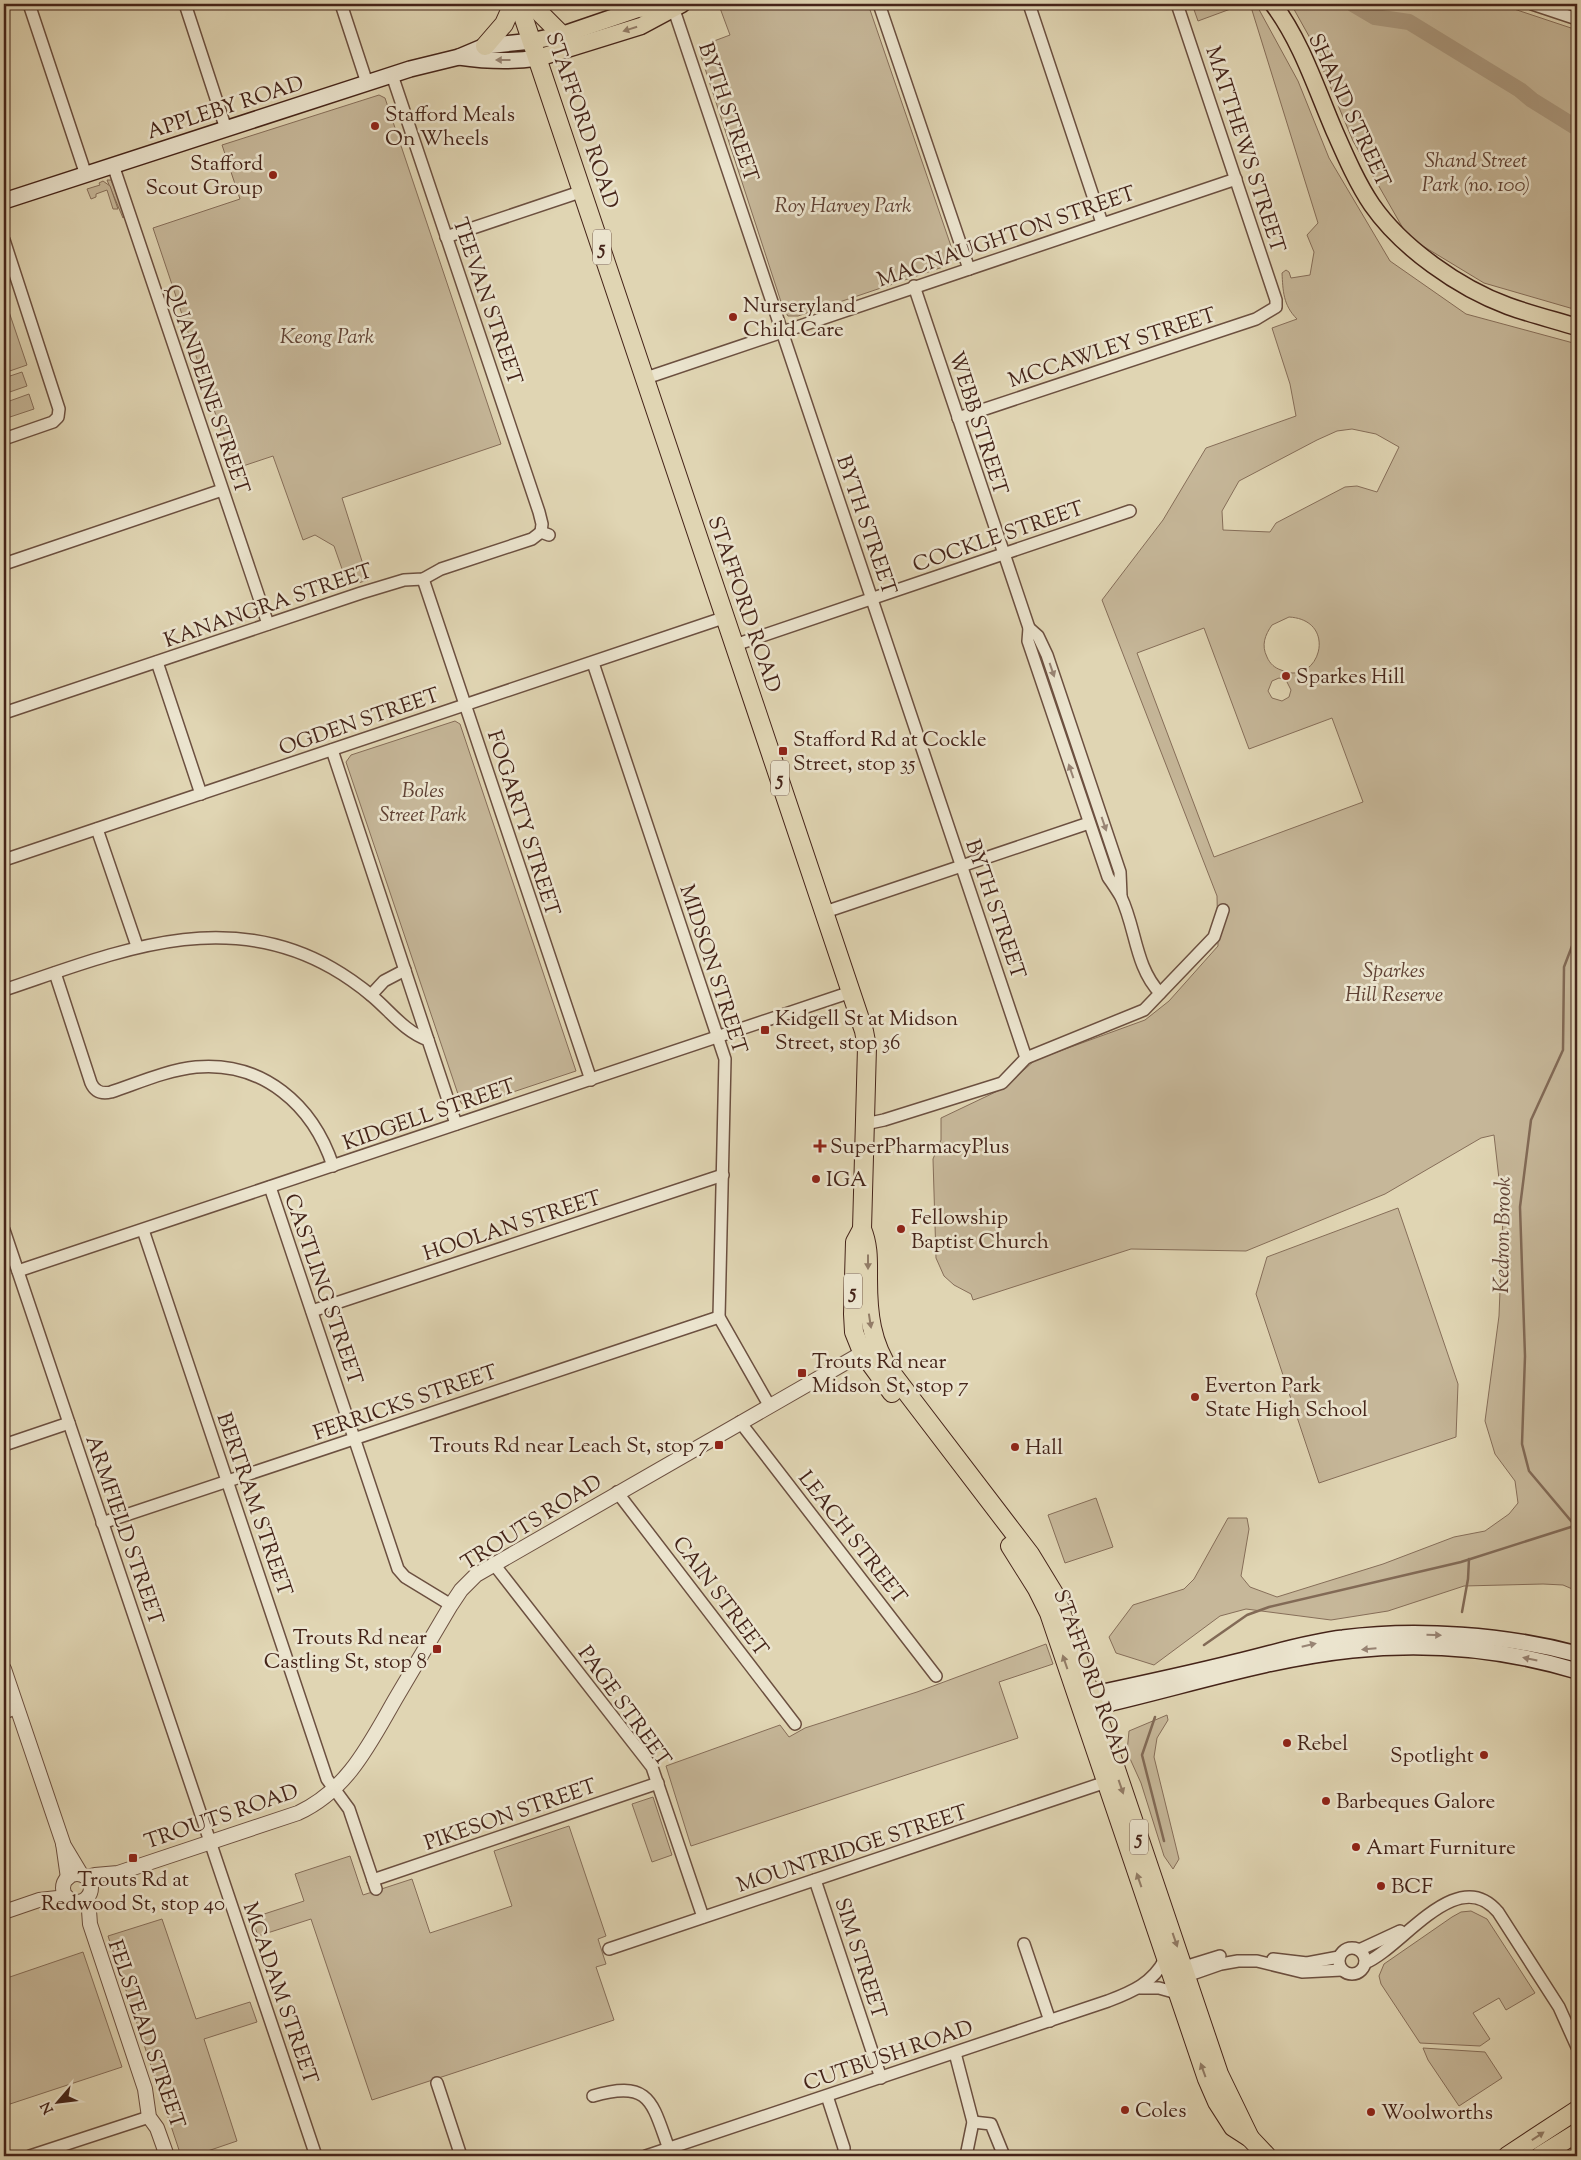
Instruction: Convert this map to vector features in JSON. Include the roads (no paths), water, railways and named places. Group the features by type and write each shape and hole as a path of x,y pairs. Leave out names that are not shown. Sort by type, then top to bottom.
{"highway":[{"path":"484,46 504,24 513,4"},
{"name":"STAFFORD ROAD","path":"519,4 825,912 867,1047 862,1229 855,1242 854,1332 869,1349 1021,1561 1049,1613 1086,1702 1176,1975 1207,2079 1217,2102 1234,2127 1250,2138 1267,2156"},
{"path":"527,4 562,35"},
{"name":"STAFFORD ROAD","path":"1086,1702 1106,1782 1176,1975"},
{"path":"1507,2156 1574,2112 1577,2096"},
{"path":"1540,2156 1577,2133"}],"main road":[{"name":"SHAND STREET","path":"1274,4 1309,69 1340,144 1372,205 1406,243 1441,271 1484,295 1508,306 1577,327"},
{"path":"532,41 562,35 638,8 676,5"},
{"path":"538,58 641,26 676,5"},
{"name":"APPLEBY ROAD","path":"4,201 392,75 438,61 459,57 484,46 532,41"},
{"name":"APPLEBY ROAD","path":"459,57 482,60 538,58"},
{"path":"1086,1702 1316,1643 1365,1635 1442,1635 1522,1641 1577,1654"},
{"path":"1086,1702 1298,1659 1380,1648 1466,1649 1525,1658 1577,1671"}],"street":[{"path":"29,4 86,175"},
{"path":"185,4 226,129"},
{"path":"342,4 367,83"},
{"path":"878,4 969,269"},
{"path":"1029,4 1102,223"},
{"name":"MATTHEWS STREET","path":"1177,4 1276,300 1276,307"},
{"path":"1532,4 1577,19"},
{"name":"BYTH STREET","path":"676,5 782,332 1026,1058"},
{"name":"TEEVAN STREET","path":"392,75 545,534"},
{"name":"QUANDEINE STREET","path":"114,165 268,624"},
{"name":"MACNAUGHTON STREET","path":"646,378 914,286 1236,179"},
{"path":"446,237 583,191"},
{"path":"4,240 58,404 59,413 56,419 49,424 4,438"},
{"name":"WEBB STREET","path":"914,286 1029,628 1028,641 1089,823 1108,877 1121,897 1144,968 1160,993"},
{"name":"MCCAWLEY STREET","path":"958,418 1256,319 1276,307"},
{"path":"4,564 222,490"},
{"name":"COCKLE STREET","path":"735,645 1130,511"},
{"name":"KANANGRA STREET","path":"4,713 404,580 423,579 441,569 545,534"},
{"name":"FOGARTY STREET","path":"423,579 591,1080"},
{"name":"OGDEN STREET","path":"4,860 726,617"},
{"name":"WEBB STREET","path":"1029,628 1038,636 1048,656 1120,872 1121,897"},
{"path":"157,662 201,794"},
{"name":"MIDSON STREET","path":"593,663 718,1037 727,1070 720,1317"},
{"path":"332,750 456,1124"},
{"path":"825,912 1089,823"},
{"path":"97,829 137,946"},
{"path":"865,1124 884,1120 1002,1083 1026,1058 1144,1010 1214,937 1223,910"},
{"path":"4,990 137,946 186,938 216,937 252,941 287,948 332,968 371,995 407,1030 428,1040"},
{"path":"371,995 384,981 405,970"},
{"path":"55,973 91,1083 97,1091 108,1093 171,1072 195,1067 220,1068 244,1072 274,1086 302,1109 323,1139 333,1166"},
{"name":"KIDGELL STREET","path":"18,1271 851,992"},
{"name":"HOOLAN STREET","path":"312,1311 723,1175"},
{"name":"CASTLING STREET","path":"270,1187 398,1569 405,1577 451,1605"},
{"name":"ARMFIELD STREET","path":"4,1230 210,1842"},
{"name":"BERTRAM STREET","path":"143,1230 327,1779 349,1809 374,1884"},
{"path":"720,1317 769,1405"},
{"name":"FERRICKS STREET","path":"102,1523 720,1317"},
{"name":"TROUTS ROAD","path":"4,1912 39,1900 46,1894 77,1887 298,1813 316,1804 334,1789 356,1766 451,1605 468,1582 493,1563 869,1349"},
{"name":"LEACH STREET","path":"740,1422 936,1676"},
{"path":"4,1445 69,1423"},
{"name":"CAIN STREET","path":"617,1492 795,1724"},
{"name":"PAGE STREET","path":"493,1563 648,1761 658,1783 703,1917"},
{"name":"FELSTEAD STREET","path":"4,1669 10,1710 62,1843 145,2089 149,2117 156,2128 167,2156"},
{"name":"MOUNTRIDGE STREET","path":"609,1949 1106,1782"},
{"name":"PIKESON STREET","path":"374,1884 658,1783"},
{"name":"MCADAM STREET","path":"210,1842 316,2156"},
{"name":"SIM STREET","path":"814,1880 881,2078"},
{"path":"1176,1975 1218,1957 1238,1954 1299,1963 1339,1957 1346,1949 1359,1950 1422,1920 1452,1901 1462,1897 1478,1898 1492,1905 1566,2018 1577,2029"},
{"path":"1176,1975 1238,1960 1257,1961 1302,1972 1342,1970 1354,1974 1361,1971 1365,1964 1408,1933 1422,1920"},
{"path":"1024,1944 1050,2021"},
{"path":"1359,1950 1364,1956 1365,1964"},
{"path":"1339,1957 1339,1964 1342,1970"},
{"name":"CUTBUSH ROAD","path":"646,2156 1050,2021 1140,1988 1156,1975 1176,1975"},
{"name":"CUTBUSH ROAD","path":"1140,1988 1159,1988 1176,1975"},
{"path":"1566,2018 1577,2047"},
{"path":"956,2053 973,2122 966,2156"},
{"path":"436,2083 461,2156"},
{"path":"594,2096 624,2089 647,2097 654,2106 669,2149"},
{"path":"827,2096 844,2148 844,2156"},
{"path":"30,2156 51,2153 149,2117"},
{"path":"973,2122 991,2124 1004,2156"}],"waterway":[{"name":"Kedron Brook","path":"1353,4 1375,17 1409,22 1520,90 1532,100 1577,128"},
{"name":"Kedron Brook","path":"1577,933 1564,967 1563,1050 1531,1120 1520,1207 1525,1356 1522,1444 1529,1471 1577,1528"},
{"path":"1204,1645 1247,1615 1269,1607 1461,1562 1574,1526"},
{"path":"1462,1612 1468,1579 1469,1559"},
{"path":"1155,1717 1142,1755 1164,1841"}],"place":[{"name":"Stafford Meals On Wheels","path":"375,126"},
{"name":"Stafford Scout Group","path":"273,175"},
{"name":"Nurseryland Child Care","path":"733,317"},
{"name":"Sparkes Hill","path":"1286,676"},
{"name":"Stafford Rd at Cockle Street, stop 35","path":"783,751"},
{"name":"Kidgell St at Midson Street, stop 36","path":"765,1030"},
{"name":"SuperPharmacyPlus","path":"820,1146"},
{"name":"IGA","path":"816,1179"},
{"name":"Fellowship Baptist Church","path":"901,1229"},
{"name":"Trouts Rd near Midson St, stop 7","path":"802,1373"},
{"name":"Everton Park State High School","path":"1195,1397"},
{"name":"Trouts Rd near Leach St, stop 7","path":"719,1445"},
{"name":"Hall","path":"1015,1447"},
{"name":"Trouts Rd near Castling St, stop 8","path":"437,1649"},
{"name":"Rebel","path":"1287,1743"},
{"name":"Spotlight","path":"1484,1755"},
{"name":"Barbeques Galore","path":"1326,1801"},
{"name":"Amart Furniture","path":"1356,1847"},
{"name":"Trouts Rd at Redwood St, stop 40","path":"133,1858"},
{"name":"BCF","path":"1381,1886"},
{"name":"Coles","path":"1125,2110"},
{"name":"Woolworths","path":"1371,2112"}],"park label":[{"name":"Shand Street Park (no. 100)","path":"1476,172"},
{"name":"Roy Harvey Park","path":"843,205"},
{"name":"Keong Park","path":"327,336"},
{"name":"Boles Street Park","path":"423,802"},
{"name":"Sparkes Hill Reserve","path":"1394,982"}]}
